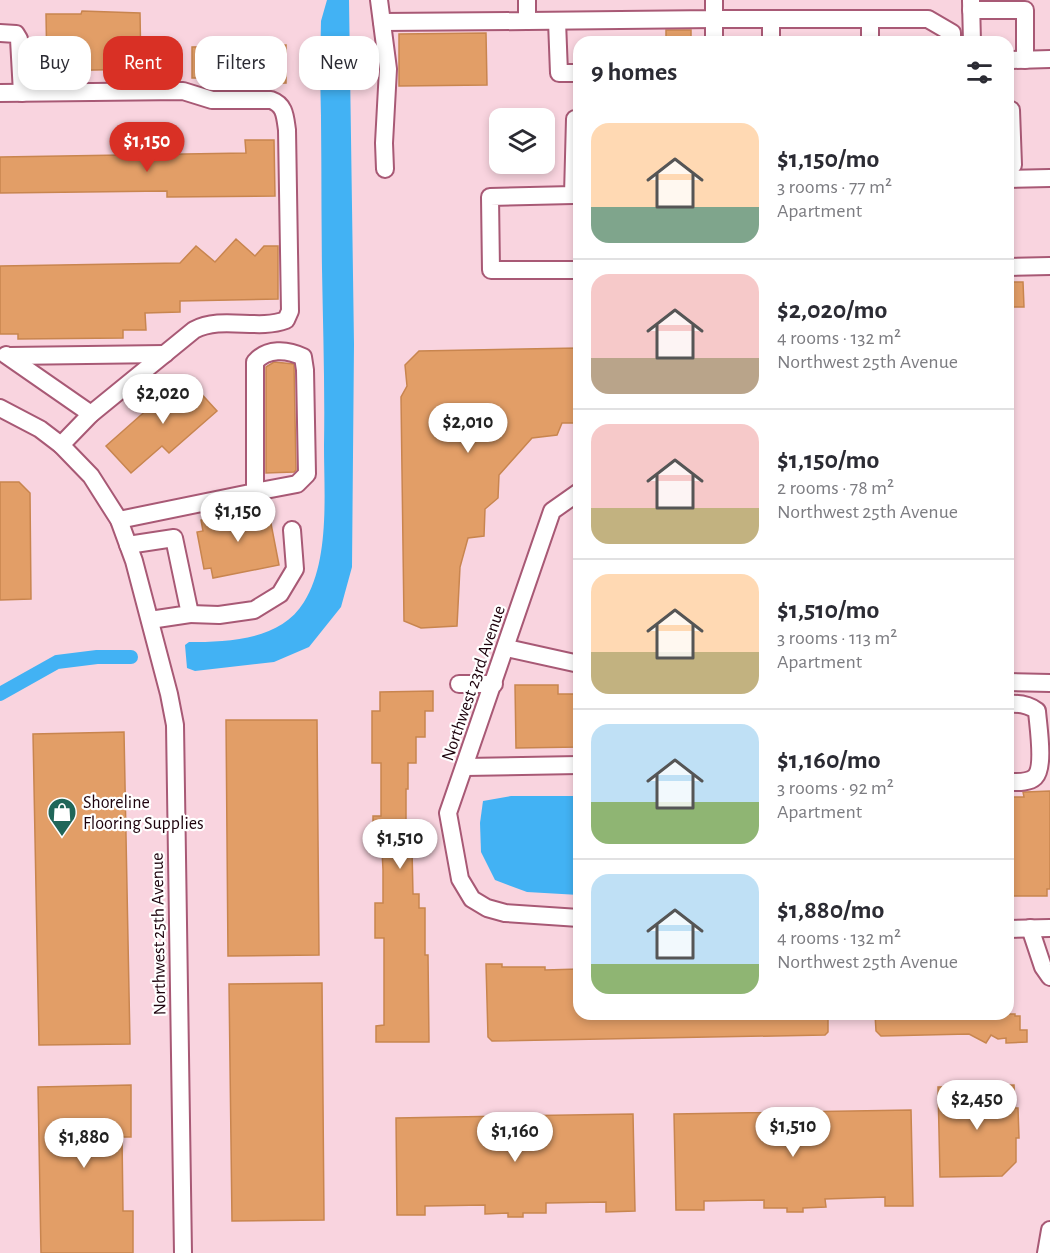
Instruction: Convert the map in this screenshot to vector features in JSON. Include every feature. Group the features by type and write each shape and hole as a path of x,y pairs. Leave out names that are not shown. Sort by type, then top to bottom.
{"street":[{"path":"379,0 388,69 384,142 385,169"},
{"path":"527,0 527,21"},
{"path":"714,0 714,36"},
{"path":"972,36 971,5 1025,10 1018,60 1050,59"},
{"path":"771,19 771,36"},
{"path":"870,19 870,36"},
{"path":"382,22 928,19 952,33 952,36"},
{"path":"557,21 559,73 573,73"},
{"path":"0,33 16,34 19,39 22,93"},
{"path":"0,93 183,90 212,100 272,100 279,103 284,111 287,130 290,311 286,320 276,324 202,326 91,414 61,445"},
{"path":"1014,179 1050,178"},
{"path":"573,195 490,197 491,270 573,270"},
{"path":"1014,267 1050,266"},
{"path":"119,520 297,484 307,474 305,370 303,357 291,351 261,354 255,362 255,492"},
{"path":"4,354 165,354"},
{"path":"4,354 91,414"},
{"name":"Northwest 25th Avenue","path":"0,408 40,429 61,445 92,476 119,520 150,620 169,694 175,725 183,1253"},
{"name":"Northwest 23rd Avenue","path":"573,496 552,511 507,648 448,813 460,879 472,899 487,908 505,913 573,918"},
{"path":"150,620 190,614 219,615 254,610 280,594 295,569 292,530"},
{"path":"128,545 174,538 190,614"},
{"path":"507,648 573,663"},
{"path":"1014,682 1050,683"},
{"path":"459,684 494,684"},
{"path":"1014,704 1030,706 1037,711 1040,766 1036,776 1029,781 1014,782"},
{"path":"465,767 573,765"},
{"path":"1030,928 1043,967 1050,976"},
{"path":"1014,929 1050,928"},
{"path":"1046,1253 1050,1230"}],"water":[{"path":"327,0 349,0 350,36 321,36 321,21"},
{"path":"320,90 350,90 354,344 352,567 341,607 309,647 274,662 195,671 187,668 185,645 189,642 221,641 253,636 282,624 294,615 304,602 318,567 325,506"},
{"path":"511,796 573,796 573,895 527,892 495,880 481,852 480,823 483,801"}],"building":[{"path":"82,11 140,13 140,36 103,36 103,70 91,70 91,36 46,36 46,14 81,14"},
{"path":"666,30 691,30 691,36 666,36"},
{"path":"486,33 487,85 399,86 399,34"},
{"path":"192,47 195,47 195,78 192,78"},
{"path":"245,140 274,140 275,196 167,197 167,191 0,193 0,157 246,153"},
{"path":"236,239 255,256 264,246 278,246 278,299 180,301 180,312 145,313 146,330 123,330 123,338 18,339 18,334 0,334 0,266 180,263 196,246 215,262"},
{"path":"1014,282 1023,282 1024,307 1014,307"},
{"path":"573,348 573,423 562,423 557,435 532,438 499,475 498,498 485,509 484,536 468,538 460,567 457,626 421,628 404,621 401,397 407,386 405,365 419,351"},
{"path":"274,362 294,364 296,470 294,472 266,473 266,367"},
{"path":"185,376 217,411 169,453 162,446 131,473 106,446"},
{"path":"0,482 19,482 30,493 31,599 0,600"},
{"path":"268,508 279,565 213,578 211,568 204,569 197,532 203,531 201,520"},
{"path":"515,685 558,685 558,694 573,694 573,747 516,748"},
{"path":"433,691 433,711 425,711 425,737 416,737 416,763 408,763 408,789 406,789 406,850 412,849 413,894 419,894 419,908 425,908 429,1042 376,1042 376,1026 384,1025 384,938 375,938 375,903 383,903 383,870 382,850 373,850 373,816 381,816 381,763 372,763 372,711 380,711 380,692"},
{"path":"226,720 317,720 319,955 228,956"},
{"path":"124,732 130,1044 39,1045 33,734"},
{"path":"1050,791 1050,889 1047,889 1047,896 1014,896 1014,797 1024,797 1023,792"},
{"path":"486,964 502,964 502,967 545,967 545,970 573,969 573,1020 828,1020 828,1032 825,1035 492,1041 488,1037"},
{"path":"322,983 324,1220 232,1221 229,984"},
{"path":"1015,1014 1015,1016 1020,1016 1020,1030 1027,1030 1027,1042 1006,1043 1006,1038 998,1039 991,1035 986,1043 969,1034 881,1036 876,1031 875,1020 1014,1020"},
{"path":"131,1085 131,1137 122,1137 123,1211 133,1211 133,1253 41,1253 38,1087"},
{"path":"1014,1085 1015,1108 1018,1108 1019,1138 1016,1138 1016,1162 1002,1176 940,1177 938,1087"},
{"path":"911,1110 913,1206 885,1206 885,1197 825,1199 826,1207 803,1208 803,1212 787,1212 787,1208 764,1208 764,1200 704,1201 704,1210 676,1210 674,1114"},
{"path":"633,1114 635,1211 606,1212 606,1202 546,1203 546,1213 523,1213 523,1217 508,1217 508,1213 485,1214 485,1205 425,1206 425,1215 397,1215 396,1118"}],"waterway":[{"path":"0,694 57,662 97,657 131,657"}],"place":[{"name":"Shoreline Flooring Supplies","path":"62,838"}]}
